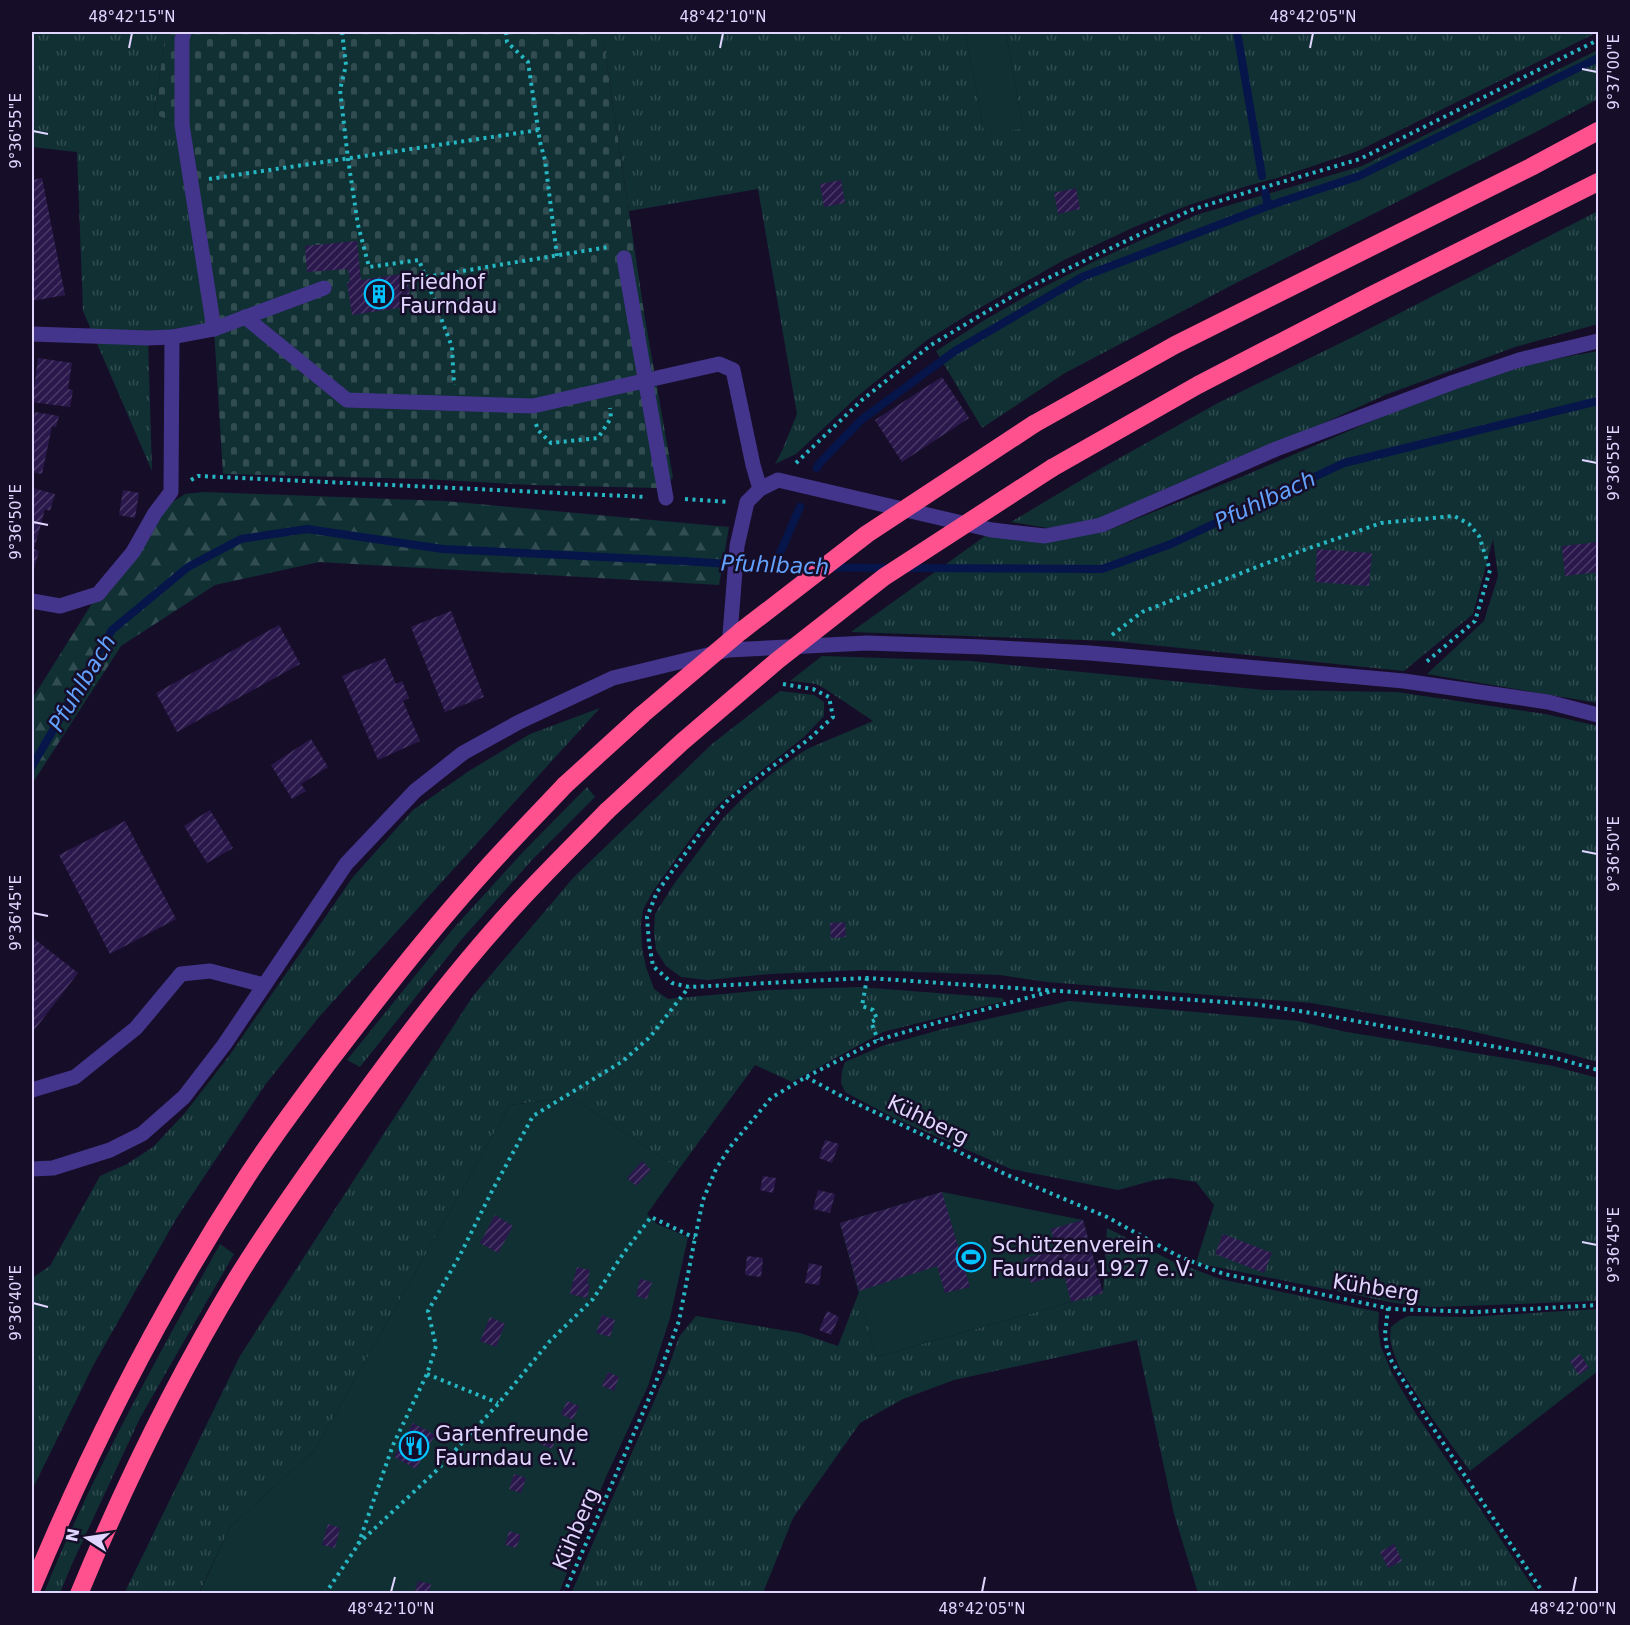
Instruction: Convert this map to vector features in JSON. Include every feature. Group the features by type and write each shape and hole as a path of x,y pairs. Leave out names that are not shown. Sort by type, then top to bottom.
{"highway":[{"path":"32,1588 61,1518 153,1335 246,1178 300,1101 404,964 479,877 565,785 740,632 867,534 1034,424 1175,345 1599,131"},
{"path":"78,1593 107,1526 176,1386 237,1278 302,1179 441,992 514,907 607,810 778,660 884,577 1052,468 1198,385 1599,182"}],"street":[{"path":"184,32 182,39 182,125 214,329"},
{"path":"624,258 666,498"},
{"path":"32,334 172,338 214,329 324,288"},
{"path":"245,317 347,400 533,406 719,364 733,370 760,489"},
{"path":"32,601 60,606 98,594 133,552 155,513 171,492 172,338"},
{"path":"729,650 736,546 747,502 760,489 778,480 992,530 1045,536 1101,525 1276,450 1454,382 1519,360 1599,341"},
{"path":"32,1169 53,1168 110,1150 142,1134 184,1097 224,1045 346,864 415,791 463,753 519,722 613,678 729,650 867,643 1090,653 1404,681 1548,702 1599,715"},
{"path":"32,1090 75,1077 136,1028 181,974 210,971 264,985"}],"path":[{"path":"342,32 346,65 340,90 358,225 369,267 419,260 452,347 455,404"},
{"path":"506,32 507,42 528,62 545,160 557,256"},
{"path":"778,480 862,400 931,345 1021,291 1191,210 1360,159 1599,40"},
{"path":"190,182 539,130"},
{"path":"426,277 622,244 624,258"},
{"path":"533,406 538,430 551,443 598,438 611,418 607,390"},
{"path":"171,492 198,476 747,502"},
{"path":"1090,653 1142,612 1267,563 1381,523 1454,516 1469,524 1479,536 1491,570 1475,621 1404,681"},
{"path":"833,717 790,754 729,799 701,832 657,892 647,917 649,943 653,966 672,983 689,987 867,978 1254,1004 1556,1058 1599,1070"},
{"path":"867,978 862,1006 873,1010 878,1019 871,1022 878,1040"},
{"path":"358,1545 393,1444 427,1374 436,1346 428,1311 533,1116 623,1060 650,1037 689,987"},
{"path":"806,1077 878,1040 1056,990"},
{"name":"Kühberg","path":"564,1593 654,1387 679,1321 694,1238 704,1200 716,1169 730,1147 771,1098 806,1077 1005,1174 1107,1217 1178,1256 1224,1274 1388,1308 1476,1312 1599,1305"},
{"path":"325,1593 358,1545 434,1473 498,1404 550,1341 593,1299 651,1217 694,1238"},
{"path":"1388,1308 1385,1334 1392,1362 1427,1419 1544,1593"},
{"path":"427,1374 498,1404"}],"green space":[{"path":"32,32 166,32 154,114 182,125 214,329 148,338 152,471 83,311 77,152 32,147"},
{"path":"166,32 602,32 645,319 673,478 658,488 223,474 214,329 182,125 154,114"},
{"path":"602,32 965,32 985,134 1023,128 1006,32 1598,32 1358,151 1189,205 1132,228 1064,260 927,340 860,394 796,454 775,464 797,414 758,189 629,211"},
{"path":"965,32 1006,32 1023,128 985,135"},
{"path":"1598,50 1598,99 1236,283 1065,373 982,428 936,351 1028,295 1091,263 1196,215 1362,166"},
{"path":"1598,211 1598,324 1515,347 1385,395 1100,521 1048,528 1011,522 1218,403 1359,334"},
{"path":"1598,351 1598,703 1427,674 1484,621 1498,576 1493,539 1473,614 1404,671 1113,641 851,632 988,534 1042,541 1106,531 1246,475 1393,412 1521,365"},
{"path":"204,492 445,501 729,527 719,585 319,562 215,585 121,646 32,784 32,699 98,594 155,513 185,494"},
{"path":"822,656 971,661 1264,690 1397,692 1545,714 1598,726 1598,1062 1462,1029 1311,1003 1047,982 1000,975 863,970 770,974 707,980 681,977 666,966 656,950 655,914 674,884 723,818 775,771 807,749 873,721 816,684 790,681"},
{"path":"780,691 814,695 824,702 824,716 804,737 720,803 699,827 653,891 643,910 641,924 646,967 654,989 668,999 768,990 859,987 1002,998 1005,1001 883,1032 792,1082 755,1065 679,1169 571,1097 510,1105 315,1450 230,1527 199,1593 124,1594 240,1356 473,996 573,878 712,744"},
{"path":"600,708 319,1017 265,1085 176,1219 94,1364 32,1490 32,1278 50,1266 100,1176 127,1164 153,1147 185,1113 229,1056 353,877 413,810 469,771 530,734"},
{"path":"587,787 595,797 532,860 461,940 360,1067 347,1060 452,930 523,852"},
{"path":"1069,1001 1298,1021 1341,1031 1553,1066 1598,1078 1598,1301 1434,1307 1395,1303 1196,1263 1214,1205 1196,1182 1171,1178 1118,1190 1011,1169 894,1118 845,1092 841,1083 845,1062 882,1046 943,1029"},
{"path":"571,1097 679,1169 647,1214 657,1224 688,1237 670,1318 648,1386 606,1477 559,1593 199,1594 230,1527 315,1450 510,1105"},
{"name":"Schützenverein Faurndau 1927 e.V.","path":"942,1192 1083,1220 1103,1293 876,1357 840,1223"},
{"path":"1107,1228 1172,1261 1220,1279 1379,1312 1378,1328 1381,1347 1393,1375 1416,1414 1537,1593 1198,1593 1174,1514 1137,1340 954,1380 903,1399 860,1423 793,1518 763,1593 571,1594 668,1369 679,1337 696,1316 800,1333 838,1346 859,1292 876,1357 1103,1293"},
{"path":"220,1244 234,1254 140,1418 60,1593 44,1593 105,1459"},
{"path":"1598,1309 1598,1371 1470,1471 1399,1367 1390,1338 1391,1327 1408,1316 1469,1317"}],"building":[{"path":"42,178 65,295 32,301 32,180"},
{"path":"841,180 845,203 824,207 820,184"},
{"path":"1076,188 1080,209 1058,214 1054,193"},
{"path":"357,241 361,280 407,273 411,306 352,315 347,282 350,282 348,269 307,272 305,246"},
{"path":"38,358 72,363 68,389 73,390 70,407 32,402"},
{"path":"942,377 969,418 902,462 875,420"},
{"path":"35,412 59,416 56,427 52,426 42,474 32,472 32,422"},
{"path":"32,488 55,494 50,511 45,509 34,549 39,551 34,569 32,568"},
{"path":"123,490 139,493 135,518 119,515"},
{"path":"1598,542 1598,572 1565,576 1562,546"},
{"path":"1317,549 1372,553 1369,586 1315,582"},
{"path":"451,611 484,697 445,712 411,627"},
{"path":"279,625 300,664 177,732 156,693"},
{"path":"385,658 396,684 402,681 409,698 403,701 420,741 378,760 342,676"},
{"path":"311,739 328,767 301,784 306,791 292,799 271,765"},
{"path":"210,810 233,848 207,863 184,826"},
{"path":"125,821 176,919 110,954 59,855"},
{"path":"845,922 846,937 831,938 830,923"},
{"path":"32,937 78,973 32,1033"},
{"path":"825,1140 839,1144 832,1163 819,1158"},
{"path":"642,1161 651,1170 636,1186 627,1178"},
{"path":"763,1176 776,1178 773,1193 760,1190"},
{"path":"818,1190 835,1194 830,1213 813,1209"},
{"path":"942,1192 970,1287 945,1293 937,1266 859,1291 840,1223"},
{"path":"495,1215 513,1226 498,1253 480,1243"},
{"path":"1083,1220 1103,1293 1071,1302 1064,1274 1031,1283 1023,1259 1056,1250 1051,1229"},
{"path":"1223,1234 1272,1253 1264,1273 1215,1254"},
{"path":"747,1256 763,1258 761,1277 745,1275"},
{"path":"809,1263 822,1266 819,1285 805,1283"},
{"path":"577,1267 590,1270 587,1298 570,1294"},
{"path":"640,1279 652,1282 647,1299 636,1296"},
{"path":"827,1311 839,1317 831,1335 819,1330"},
{"path":"602,1315 615,1320 610,1337 596,1333"},
{"path":"490,1317 505,1324 496,1347 480,1341"},
{"path":"1580,1354 1589,1368 1579,1375 1570,1361"},
{"path":"608,1372 619,1377 614,1391 602,1386"},
{"path":"567,1401 579,1406 573,1420 561,1414"},
{"name":"Gartenfreunde Faurndau e.V.","path":"413,1423 435,1435 416,1469 394,1457"},
{"path":"546,1429 558,1434 552,1449 540,1444"},
{"path":"514,1474 526,1478 521,1493 509,1489"},
{"path":"328,1524 340,1528 335,1548 322,1545"},
{"path":"509,1531 521,1535 516,1548 505,1545"},
{"path":"1394,1544 1402,1561 1388,1568 1380,1552"},
{"path":"418,1581 431,1584 429,1594 414,1594"}],"waterway":[{"path":"1237,32 1262,176"},
{"path":"817,468 861,420 955,351 1082,277 1268,206 1359,176 1598,58"},
{"path":"1265,191 1268,206"},
{"name":"Pfuhlbach","path":"907,568 1102,569 1171,544 1344,463 1598,401"},
{"path":"774,567 800,507"},
{"name":"Pfuhlbach","path":"32,766 112,630 188,567 241,539 307,529 443,549 774,567 892,568"}],"place":[{"name":"Friedhof Faurndau","path":"379,294"},
{"name":"Schützenverein Faurndau 1927 e.V.","path":"971,1257"},
{"name":"Gartenfreunde Faurndau e.V.","path":"414,1446"}]}
